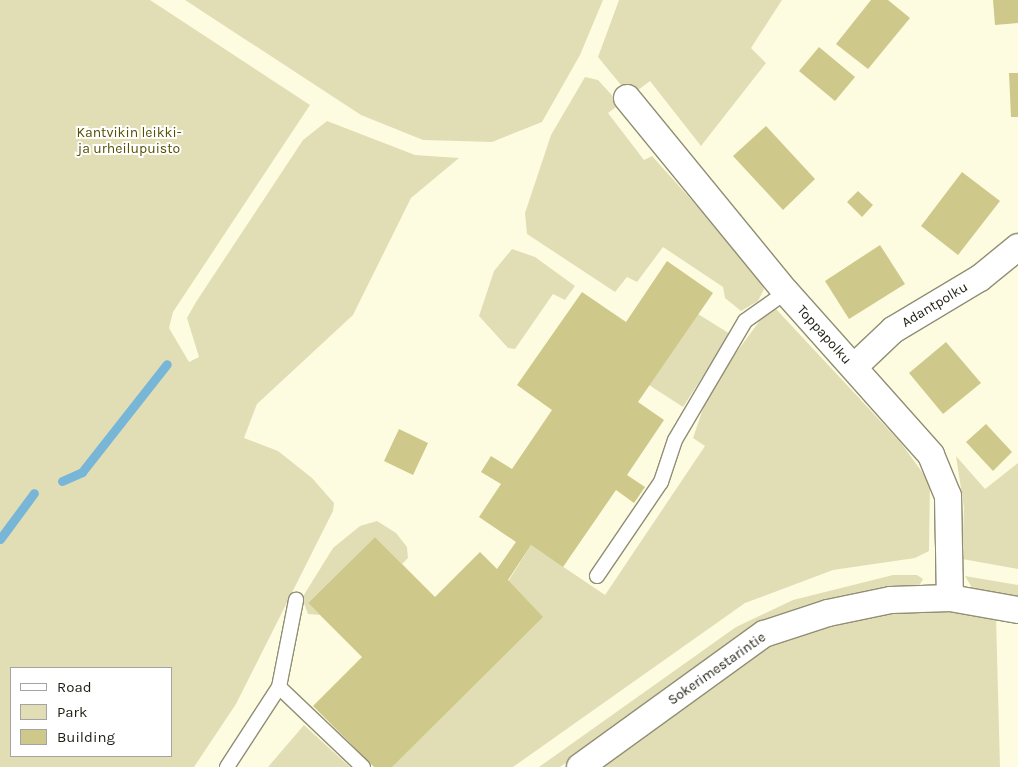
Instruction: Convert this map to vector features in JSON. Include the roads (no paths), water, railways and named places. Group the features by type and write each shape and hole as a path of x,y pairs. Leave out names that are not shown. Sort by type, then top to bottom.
{"street":[{"name":"Toppapolku","path":"627,98 786,292 931,455 948,496 950,598"},
{"name":"Adantpolku","path":"854,367 893,330 980,278 1018,247"},
{"name":"Sokerimestarintie","path":"580,767 764,634 828,612 891,600 950,598 1018,610"}],"lane":[{"path":"597,576 661,482 679,433 745,321 786,292"},
{"path":"226,767 279,687 296,600"},
{"path":"279,687 363,767"}],"waterway":[{"path":"62,481 82,472 167,364"},
{"path":"0,539 34,493"}],"park label":[{"name":"Kantvikin leikki- ja urheilupuisto","path":"129,142"}]}
